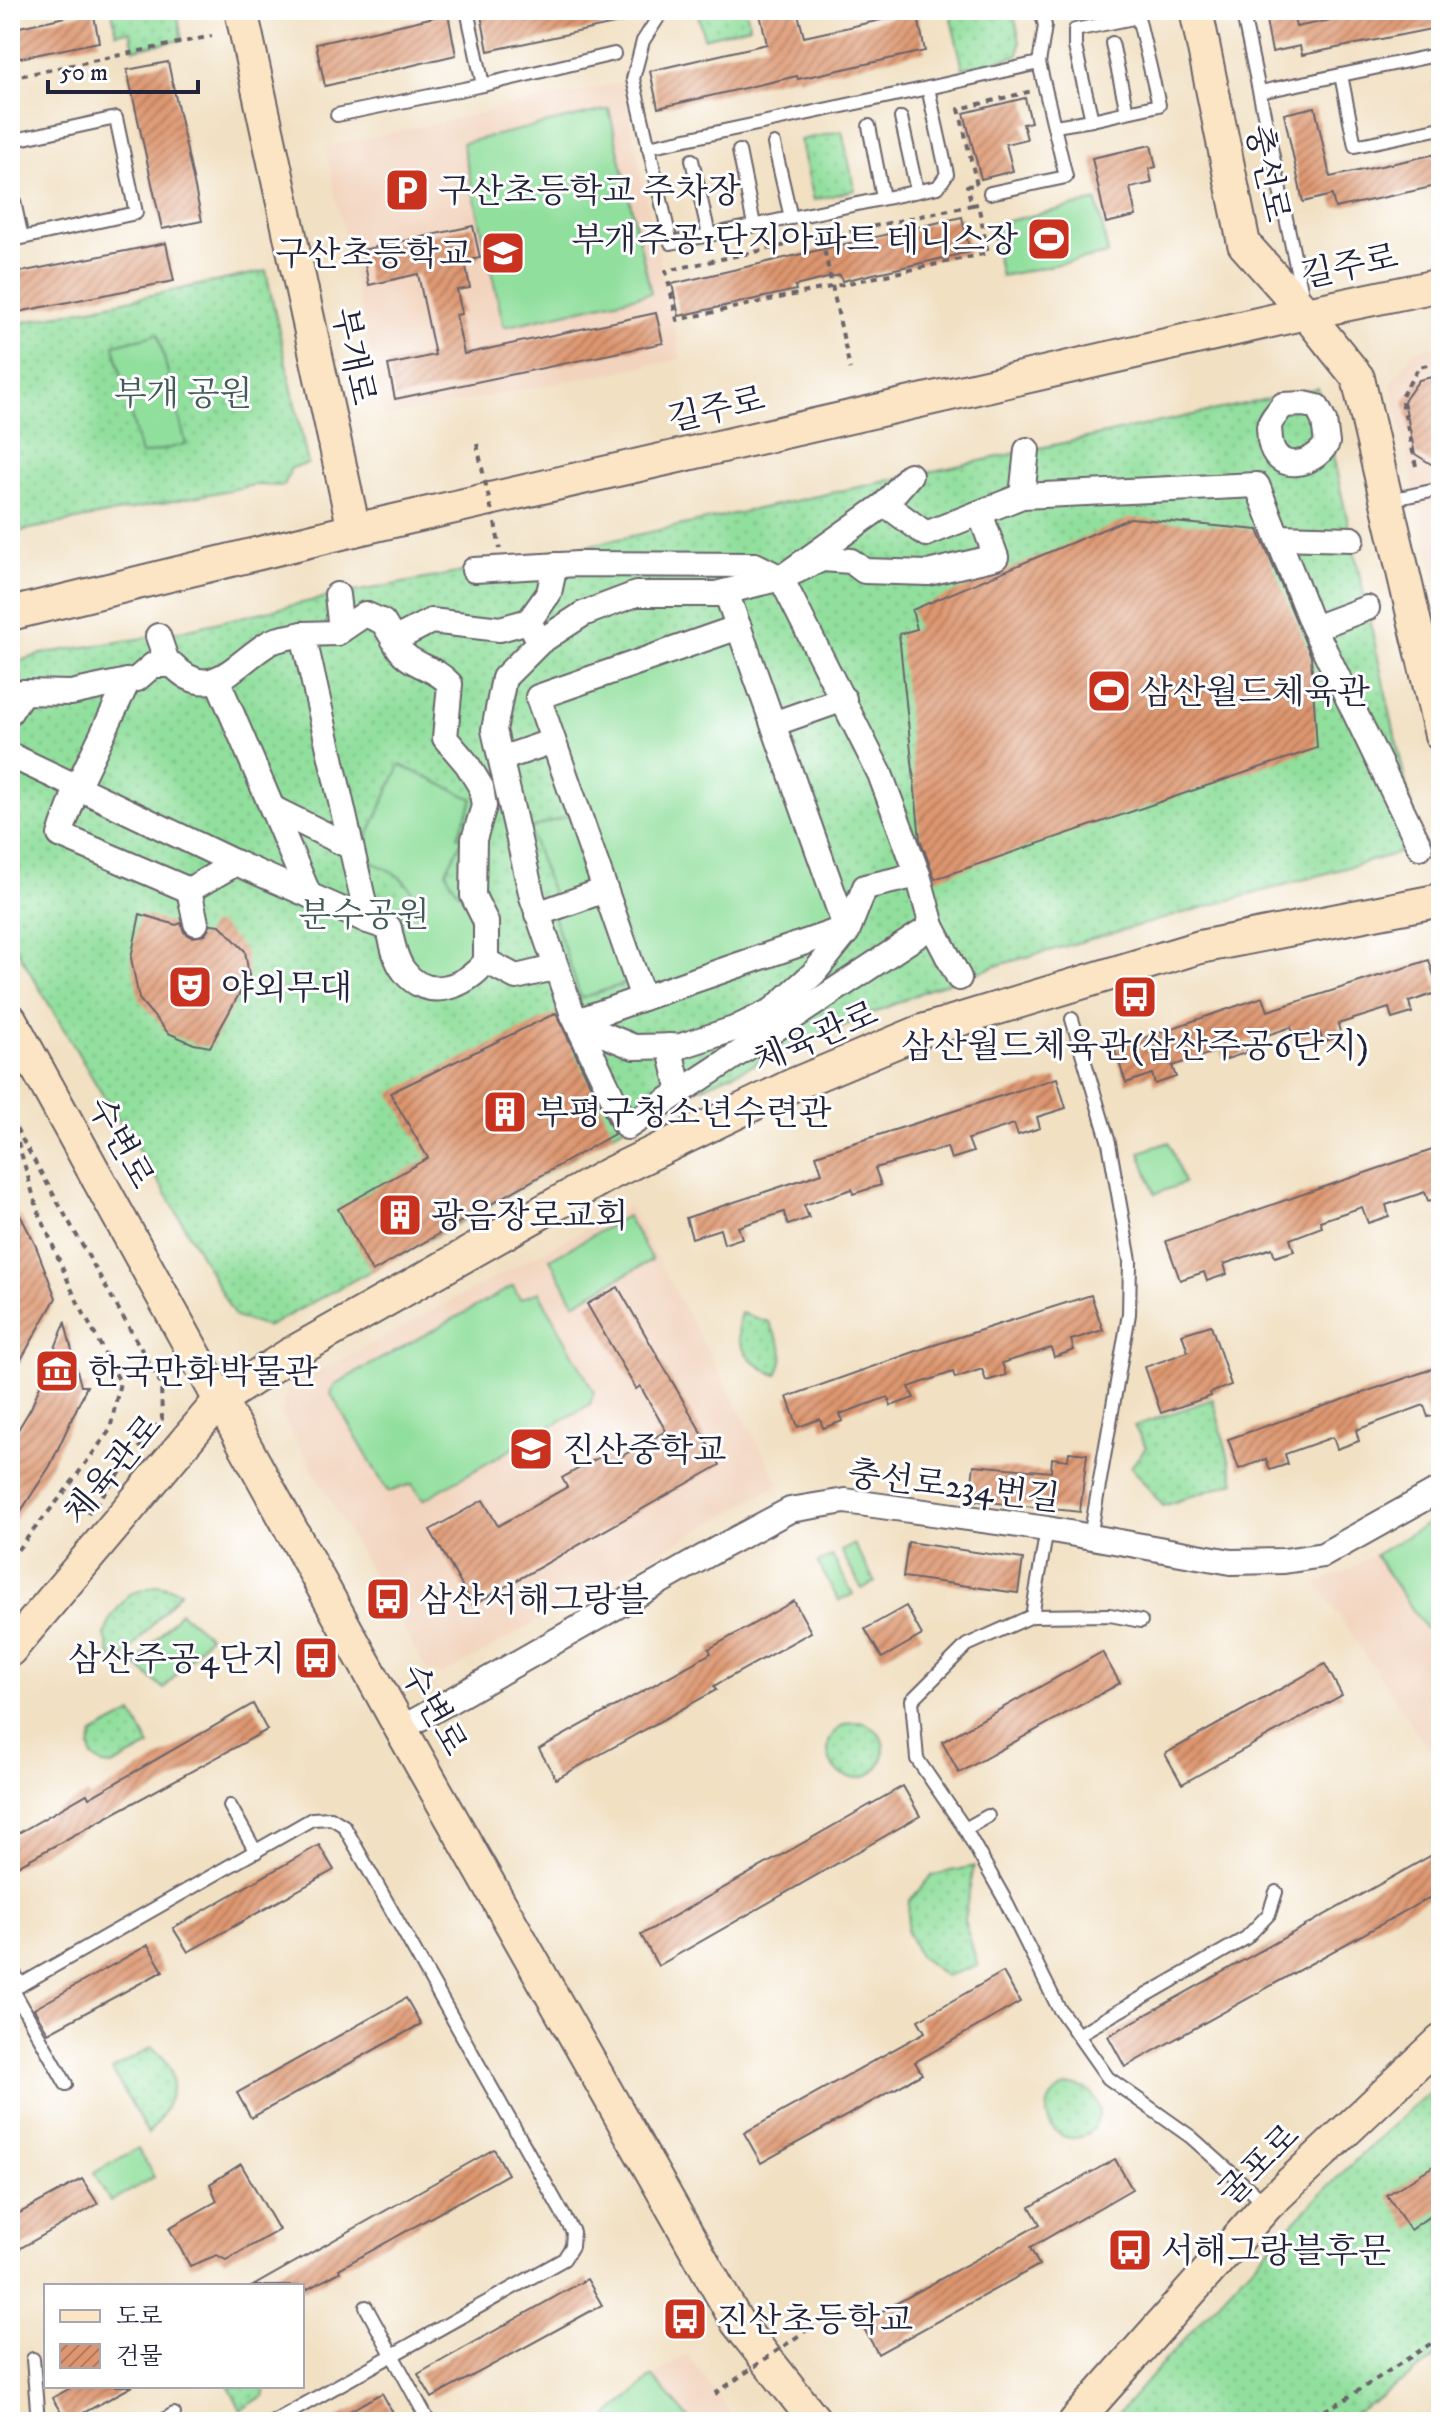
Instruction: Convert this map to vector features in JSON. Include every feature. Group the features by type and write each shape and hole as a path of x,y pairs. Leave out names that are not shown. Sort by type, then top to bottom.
{"street":[{"name":"부개로","path":"241,10 354,530"},
{"name":"충선로","path":"1196,10 1244,244 1306,313 1358,378 1440,730"},
{"name":"길주로","path":"10,614 354,530 1441,285"},
{"path":"1022,496 1027,450"},
{"path":"885,504 926,534 1022,496 1257,485 1283,461"},
{"path":"781,578 885,504 910,475"},
{"path":"1257,485 1314,628 1395,773 1420,847"},
{"path":"394,640 431,621 534,631 636,594 716,594 781,578 822,559 851,561 864,571 928,573 996,557 980,513"},
{"path":"1278,537 1352,539"},
{"path":"555,565 549,593 534,631 504,678 494,730 537,914 554,968 627,1127 932,926"},
{"path":"474,570 555,565 755,565 781,578 880,774 918,875 932,926 959,978"},
{"path":"726,592 846,930"},
{"path":"337,595 341,630"},
{"path":"1314,628 1367,608"},
{"path":"10,712 23,692 71,693 137,679 153,665 173,665 184,677 204,681 217,679 246,662 267,643 303,634 337,633 365,614 383,622 400,653 414,663 439,672 450,684 445,738 481,787 484,806 474,839 473,896 486,922 486,961 466,982 445,989 420,985 403,971 389,928 236,863 10,755"},
{"path":"498,710 739,627"},
{"path":"303,634 368,921"},
{"path":"158,636 168,665"},
{"path":"217,679 309,895"},
{"path":"128,681 77,787 60,835 189,890"},
{"path":"538,697 643,998"},
{"path":"773,724 844,699"},
{"path":"501,759 553,741"},
{"path":"272,808 351,847"},
{"path":"189,890 236,863"},
{"path":"577,1018 600,1033 634,1047 681,1046 734,1029 773,1010 814,973 846,930 865,887 918,875"},
{"path":"189,890 196,923"},
{"path":"537,914 605,890"},
{"name":"체육관로","path":"10,1650 221,1399 289,1355 609,1174 795,1084 922,1031 1200,947 1441,900"},
{"path":"577,1018 846,930"},
{"path":"486,961 516,977 554,968"},
{"name":"수변로","path":"10,1019 401,1729 737,2322 816,2422"},
{"path":"669,1046 680,1091"},
{"name":"충선로234번길","path":"401,1729 790,1510 845,1501 1047,1529 1231,1562 1284,1561 1323,1555 1441,1489"},
{"name":"굴포로","path":"1075,2422 1267,2205 1441,2041"}],"lane":[{"path":"467,10 483,85"},
{"path":"663,10 643,41 633,79 671,243 938,187 947,174 928,88"},
{"path":"990,193 1066,177 1039,63 1045,26 1041,10"},
{"path":"1242,10 1306,313"},
{"path":"1055,126 1092,120 1159,105 1138,17 1075,30 1075,47 1092,120"},
{"path":"1112,43 1127,112"},
{"path":"337,115 614,54"},
{"path":"1260,92 1441,54"},
{"path":"648,147 1039,63"},
{"path":"1341,75 1355,146 1441,128"},
{"path":"10,141 116,118 136,213 22,238 10,183"},
{"path":"901,118 917,191"},
{"path":"869,126 883,198"},
{"path":"774,144 791,218"},
{"path":"739,151 754,225"},
{"path":"692,160 709,235"},
{"path":"1387,501 1441,489"},
{"path":"1072,1019 1109,1143 1130,1261 1129,1314 1090,1537"},
{"path":"1032,1616 1047,1529"},
{"path":"1141,1621 1110,1615 1032,1616 967,1645 912,1700 917,1759 965,1829 1004,1898 1058,2007 1108,2078 1191,2137 1267,2205"},
{"path":"230,1806 256,1852"},
{"path":"965,1829 988,1816"},
{"path":"15,1989 312,1819 331,1818 344,1826 573,2232 572,2246 564,2259 273,2422"},
{"path":"1079,2034 1246,1938 1269,1914 1276,1892"},
{"path":"10,1966 15,1989 66,2084"},
{"path":"366,2307 429,2422"},
{"path":"33,2359 38,2422"},
{"path":"160,2422 174,2414"}],"path":[{"path":"10,78 212,36"},
{"path":"666,271 677,320 988,253 978,204 972,205"},
{"path":"822,239 850,369"},
{"path":"1416,466 1401,397 1419,367 1441,362"},
{"path":"477,444 504,568"},
{"path":"10,1118 10,1201"},
{"path":"10,1118 161,1384 162,1419 86,1517"},
{"path":"10,1118 37,1208 74,1295 120,1382 110,1430 10,1559"},
{"path":"715,2394 814,2325"},
{"path":"1303,2422 1344,2400 1441,2337"}],"shaded area":[{"name":"구산초등학교","path":"622,82 681,359 384,417 325,147"},
{"path":"1441,345 1441,604 1391,384 1413,351"},
{"name":"진산중학교","path":"629,1206 780,1484 443,1675 427,1671 281,1414 288,1388"},
{"path":"1441,1516 1441,1767 1316,1582 1341,1574"},
{"path":"687,2354 737,2422 602,2422 652,2377"}],"green space":[{"path":"112,10 177,10 182,40 134,49 130,31 116,33"},
{"path":"701,10 746,10 750,26 704,38 698,14"},
{"path":"956,10 1013,10 1020,42 1018,56 963,68 951,19"},
{"path":"609,109 651,293 504,327 462,143"},
{"path":"842,131 855,190 814,200 800,140"},
{"name":"부개주공1단지아파트 테니스장","path":"1097,201 1108,254 1001,276 990,225"},
{"name":"부개 공원","path":"266,271 308,464 291,468 284,486 255,485 10,533 10,325"},
{"path":"158,334 186,444 141,455 114,345"},
{"name":"분수공원","path":"1318,388 1420,847 1002,964 927,990 667,1102 463,1221 267,1327 235,1317 166,1193 105,1099 10,938 10,664 45,653 158,636 337,595 474,570"},
{"path":"736,634 840,926 646,993 545,701"},
{"path":"400,765 473,799 458,836 463,839 446,871 476,918 478,958 446,976 430,975 410,967 400,928 402,912 412,891 396,874 359,856"},
{"path":"573,814 599,889 556,904 529,829"},
{"path":"601,898 630,982 581,998 553,915"},
{"path":"1169,1142 1184,1183 1155,1194 1140,1152"},
{"path":"627,1216 652,1260 574,1303 550,1259"},
{"path":"513,1286 520,1299 539,1292 594,1392 590,1404 423,1500 412,1484 388,1492 331,1394 335,1384"},
{"path":"741,1313 769,1322 783,1353 777,1375 758,1365 745,1351 738,1334"},
{"path":"1213,1399 1235,1482 1163,1506 1131,1467 1146,1447 1134,1426"},
{"path":"1441,1516 1441,1651 1375,1555"},
{"path":"854,1544 875,1582 862,1589 841,1551"},
{"path":"832,1556 853,1594 839,1601 818,1563"},
{"path":"159,1585 181,1591 120,1662 110,1656 105,1635 110,1619 129,1594"},
{"path":"180,1612 209,1636 164,1689 135,1664"},
{"path":"132,1713 150,1746 112,1766 103,1765 92,1757 90,1747 93,1734"},
{"path":"856,1722 876,1730 884,1750 876,1770 856,1778 836,1770 828,1750 836,1730"},
{"path":"974,1866 964,1920 978,1966 945,1976 919,1956 907,1932 909,1901 933,1875"},
{"path":"152,2047 166,2061 173,2080 165,2109 148,2134 112,2070"},
{"path":"1441,2082 1441,2354 1345,2422 1111,2422 1270,2246 1353,2162"},
{"path":"1073,2086 1091,2094 1099,2112 1091,2130 1073,2138 1055,2130 1047,2112 1055,2094"},
{"path":"138,2148 154,2177 110,2202 94,2173"},
{"path":"652,2377 692,2422 602,2422"},
{"path":"230,2388 265,2388 263,2396 241,2410"}],"building":[{"path":"480,10 646,10 647,17 488,51"},
{"path":"759,10 797,10 804,37 917,12 925,51 658,108 650,71 767,44"},
{"path":"1264,10 1292,10 1296,27 1380,10 1441,10 1441,27 1302,55 1300,46 1272,52"},
{"path":"93,11 99,42 10,60 10,29"},
{"path":"448,14 456,55 325,86 316,44"},
{"path":"168,62 202,221 162,229 127,70"},
{"path":"1025,98 1031,122 1023,124 1027,139 1006,144 1013,171 981,179 964,113"},
{"path":"1315,107 1330,177 1441,153 1441,185 1335,208 1332,195 1303,202 1284,114"},
{"path":"1151,145 1156,167 1149,169 1152,183 1130,188 1136,216 1106,223 1092,158"},
{"path":"962,217 970,252 842,281 840,275 795,286 796,290 679,316 672,284"},
{"path":"473,226 480,258 465,261 470,288 457,290 462,314 456,315 464,354 656,313 663,343 395,399 388,365 435,355 418,274 369,285 362,250"},
{"path":"166,243 174,281 13,313 10,274"},
{"path":"1441,375 1441,462 1431,464 1415,454 1404,401 1419,380"},
{"name":"삼산월드체육관","path":"1130,518 1258,530 1311,656 1317,748 935,879 920,839 899,634 917,629 912,610"},
{"name":"야외무대","path":"140,914 176,925 181,923 184,932 192,937 205,935 211,924 220,925 245,951 249,976 210,1047 168,1033 139,999 131,958"},
{"path":"1429,960 1439,992 1409,1002 1412,1013 1392,1019 1389,1008 1338,1024 1341,1036 1323,1042 1320,1033 1295,1040 1291,1027 1244,1043 1248,1052 1224,1060 1220,1050 1172,1066 1176,1077 1155,1084 1152,1074 1126,1083 1114,1048 1263,997 1268,1011"},
{"name":"부평구청소년수련관","path":"556,1013 614,1134 372,1272 338,1209 428,1158 390,1093"},
{"path":"1057,1078 1066,1108 1037,1117 1040,1128 1018,1135 1014,1124 968,1139 973,1152 951,1159 947,1147 875,1168 881,1185 853,1194 852,1189 804,1205 809,1218 788,1225 784,1212 738,1227 742,1238 724,1244 720,1229 692,1238 686,1218 822,1173 816,1155"},
{"path":"1441,1147 1441,1197 1428,1201 1425,1192 1386,1205 1389,1216 1368,1223 1362,1207 1320,1221 1322,1227 1290,1239 1294,1251 1275,1257 1272,1248 1224,1264 1227,1274 1207,1281 1204,1272 1180,1280 1166,1241"},
{"path":"19,1213 56,1298 10,1379 10,1300"},
{"path":"618,1287 720,1465 473,1605 430,1530 483,1500 498,1526 567,1487 562,1478 605,1454 610,1463 666,1431 640,1386 636,1389 587,1304"},
{"path":"1091,1295 1103,1330 1071,1340 1074,1350 1054,1357 1051,1348 1002,1363 1006,1375 986,1381 982,1369 955,1378 953,1372 909,1387 914,1398 891,1406 888,1397 840,1414 843,1421 823,1428 820,1419 798,1427 787,1397 928,1347"},
{"path":"65,1323 81,1386 87,1386 50,1466 10,1528 10,1443 31,1408"},
{"path":"1211,1325 1231,1385 1210,1393 1211,1396 1161,1413 1145,1367 1188,1352 1182,1334"},
{"path":"1441,1366 1441,1413 1428,1417 1424,1405 1356,1430 1359,1441 1337,1449 1333,1437 1285,1454 1288,1464 1270,1470 1266,1459 1239,1469 1228,1439"},
{"path":"1069,1452 1087,1454 1080,1512 970,1500 974,1465 1051,1472 1052,1458 1068,1460"},
{"path":"908,1542 1023,1559 1018,1593 903,1577"},
{"path":"794,1601 811,1632 714,1686 716,1690 556,1779 539,1749 711,1653 709,1649"},
{"path":"906,1606 922,1635 882,1658 865,1629"},
{"path":"1102,1652 1120,1683 959,1773 942,1742"},
{"path":"1325,1664 1342,1695 1182,1784 1165,1754"},
{"path":"253,1704 267,1730 10,1870 10,1838 87,1794 89,1798"},
{"path":"903,1786 920,1816 658,1966 641,1935"},
{"path":"319,1845 334,1870 188,1952 173,1928"},
{"path":"1441,1850 1441,1891 1125,2067 1108,2036"},
{"path":"148,1945 163,1971 48,2033 34,2009"},
{"path":"1003,1972 1020,2002 915,2062 922,2074 761,2163 744,2133 925,2032 918,2020"},
{"path":"406,1998 421,2024 251,2118 237,2093"},
{"path":"494,2149 508,2174 304,2291 304,2284 257,2284"},
{"path":"1115,2159 1132,2189 1030,2248 1039,2265 878,2354 861,2323 1040,2224 1030,2207"},
{"path":"1441,2161 1441,2208 1410,2230 1387,2195"},
{"path":"241,2164 279,2230 226,2260 217,2255 190,2266 169,2228 217,2201 210,2184"},
{"path":"82,2179 98,2204 10,2254 10,2218"},
{"path":"587,2279 602,2305 432,2398 418,2374"},
{"path":"70,2388 129,2388 67,2422 52,2398"},
{"path":"382,2393 398,2422 330,2422"}],"place":[{"name":"구산초등학교 주차장","path":"407,190"},
{"name":"부개주공1단지아파트 테니스장","path":"1049,239"},
{"name":"구산초등학교","path":"503,253"},
{"name":"삼산월드체육관","path":"1109,691"},
{"name":"야외무대","path":"190,987"},
{"name":"삼산월드체육관(삼산주공6단지)","path":"1135,997"},
{"name":"부평구청소년수련관","path":"505,1112"},
{"name":"광음장로교회","path":"400,1215"},
{"name":"한국만화박물관","path":"57,1371"},
{"name":"진산중학교","path":"531,1449"},
{"name":"삼산서해그랑블","path":"388,1599"},
{"name":"삼산주공4단지","path":"316,1658"},
{"name":"서해그랑블후문","path":"1130,2250"},
{"name":"진산초등학교","path":"685,2319"}]}
